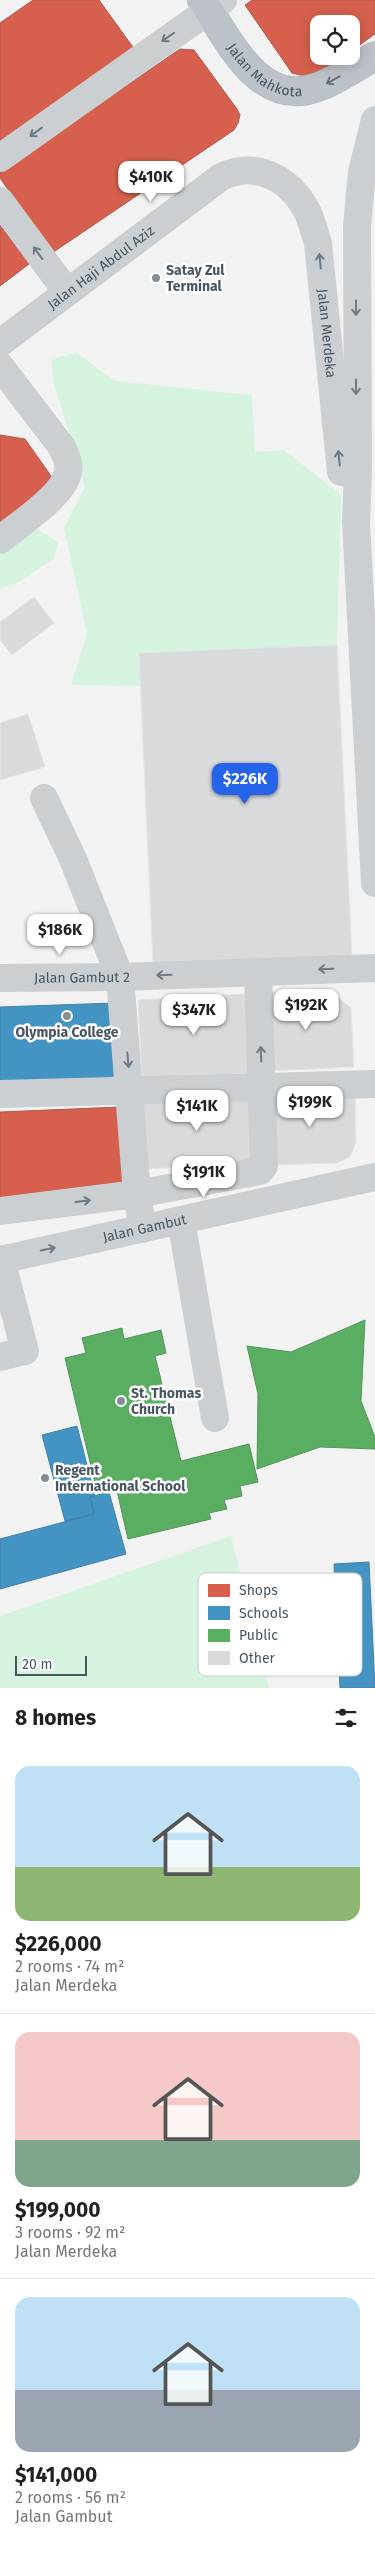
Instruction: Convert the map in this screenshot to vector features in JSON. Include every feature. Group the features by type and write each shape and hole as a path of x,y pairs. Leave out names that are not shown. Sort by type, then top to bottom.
{"highway":[{"name":"Jalan Mahkota","path":"211,3 254,74 269,85 286,91 302,92 319,87 375,56"}],"street":[{"path":"0,158 211,3"},
{"name":"Jalan Merdeka","path":"356,522 366,467 366,340 357,226 375,120"},
{"name":"Jalan Haji Abdul Aziz","path":"0,342 221,177 235,170 256,170"},
{"name":"Jalan Merdeka","path":"256,170 288,185 308,213 318,243 340,468 356,522 369,657 375,883"},
{"path":"0,201 67,292"},
{"path":"0,366 62,447 69,462 67,477 52,498 0,540"},
{"path":"44,798 73,859 120,977 138,1194 143,1229"},
{"name":"Jalan Gambut 2","path":"0,978 120,977 375,968"},
{"path":"0,1211 138,1194 260,1171 264,1166 258,972"},
{"path":"0,1094 130,1089 375,1084"},
{"path":"287,1198 375,1161"},
{"name":"Jalan Gambut","path":"1,1259 287,1198 375,1177"},
{"path":"222,1178 228,1210"},
{"path":"181,1220 215,1418"},
{"path":"0,1358 25,1351 1,1259"}],"green space":[{"path":"77,353 114,381 252,395 255,452 284,450 341,495 337,645 139,653 141,686 71,685 87,634 64,528 85,487 54,383 51,359"},
{"path":"23,521 58,542 54,559 17,583 0,589 0,540"},
{"path":"231,1536 240,1573 198,1573 198,1676 266,1676 269,1688 0,1688 0,1616"}],"building: Shops":[{"path":"33,0 99,0 135,50 0,146 0,23"},
{"path":"252,0 375,0 375,34 360,45 360,15 310,15 310,65 331,65 313,78 292,73 245,5"},
{"path":"180,49 194,50 237,109 240,115 234,130 52,253 0,178 0,172"},
{"path":"0,225 29,264 0,286"},
{"path":"0,435 25,439 56,483 0,523"},
{"path":"119,1107 123,1193 0,1198 0,1112"}],"building: Schools":[{"path":"115,1003 118,1079 0,1084 0,1007"},
{"path":"77,1426 95,1496 90,1497 94,1514 65,1521 42,1435"},
{"path":"109,1492 126,1554 0,1589 0,1539 94,1514 90,1497"},
{"path":"369,1562 375,1688 340,1688 339,1676 362,1676 362,1573 334,1573 334,1564"}],"building: Public":[{"path":"365,1320 361,1401 375,1437 375,1449 320,1447 257,1469 258,1394 247,1346 291,1352"},
{"name":"St. Thomas Church","path":"122,1328 124,1339 161,1330 166,1353 155,1356 181,1461 249,1444 258,1482 240,1486 242,1496 224,1500 227,1509 209,1513 211,1519 128,1539 115,1482 96,1487 65,1358 86,1353 82,1338"}],"building: Other":[{"path":"34,597 54,623 12,655 0,640 0,622"},
{"path":"337,645 352,956 153,964 139,653"},
{"path":"28,714 45,767 0,780 0,723"},
{"path":"328,990 351,1008 354,1067 265,1071 260,993"},
{"path":"245,994 249,1073 142,1078 138,1000"},
{"path":"355,1093 356,1142 350,1157 337,1163 267,1165 265,1095"},
{"path":"250,1094 254,1164 143,1169 140,1099"}],"place":[{"name":"Satay Zul Terminal","path":"156,278"},
{"name":"Olympia College","path":"67,1016"},
{"name":"St. Thomas Church","path":"121,1401"},
{"name":"Regent International School","path":"45,1478"}]}
